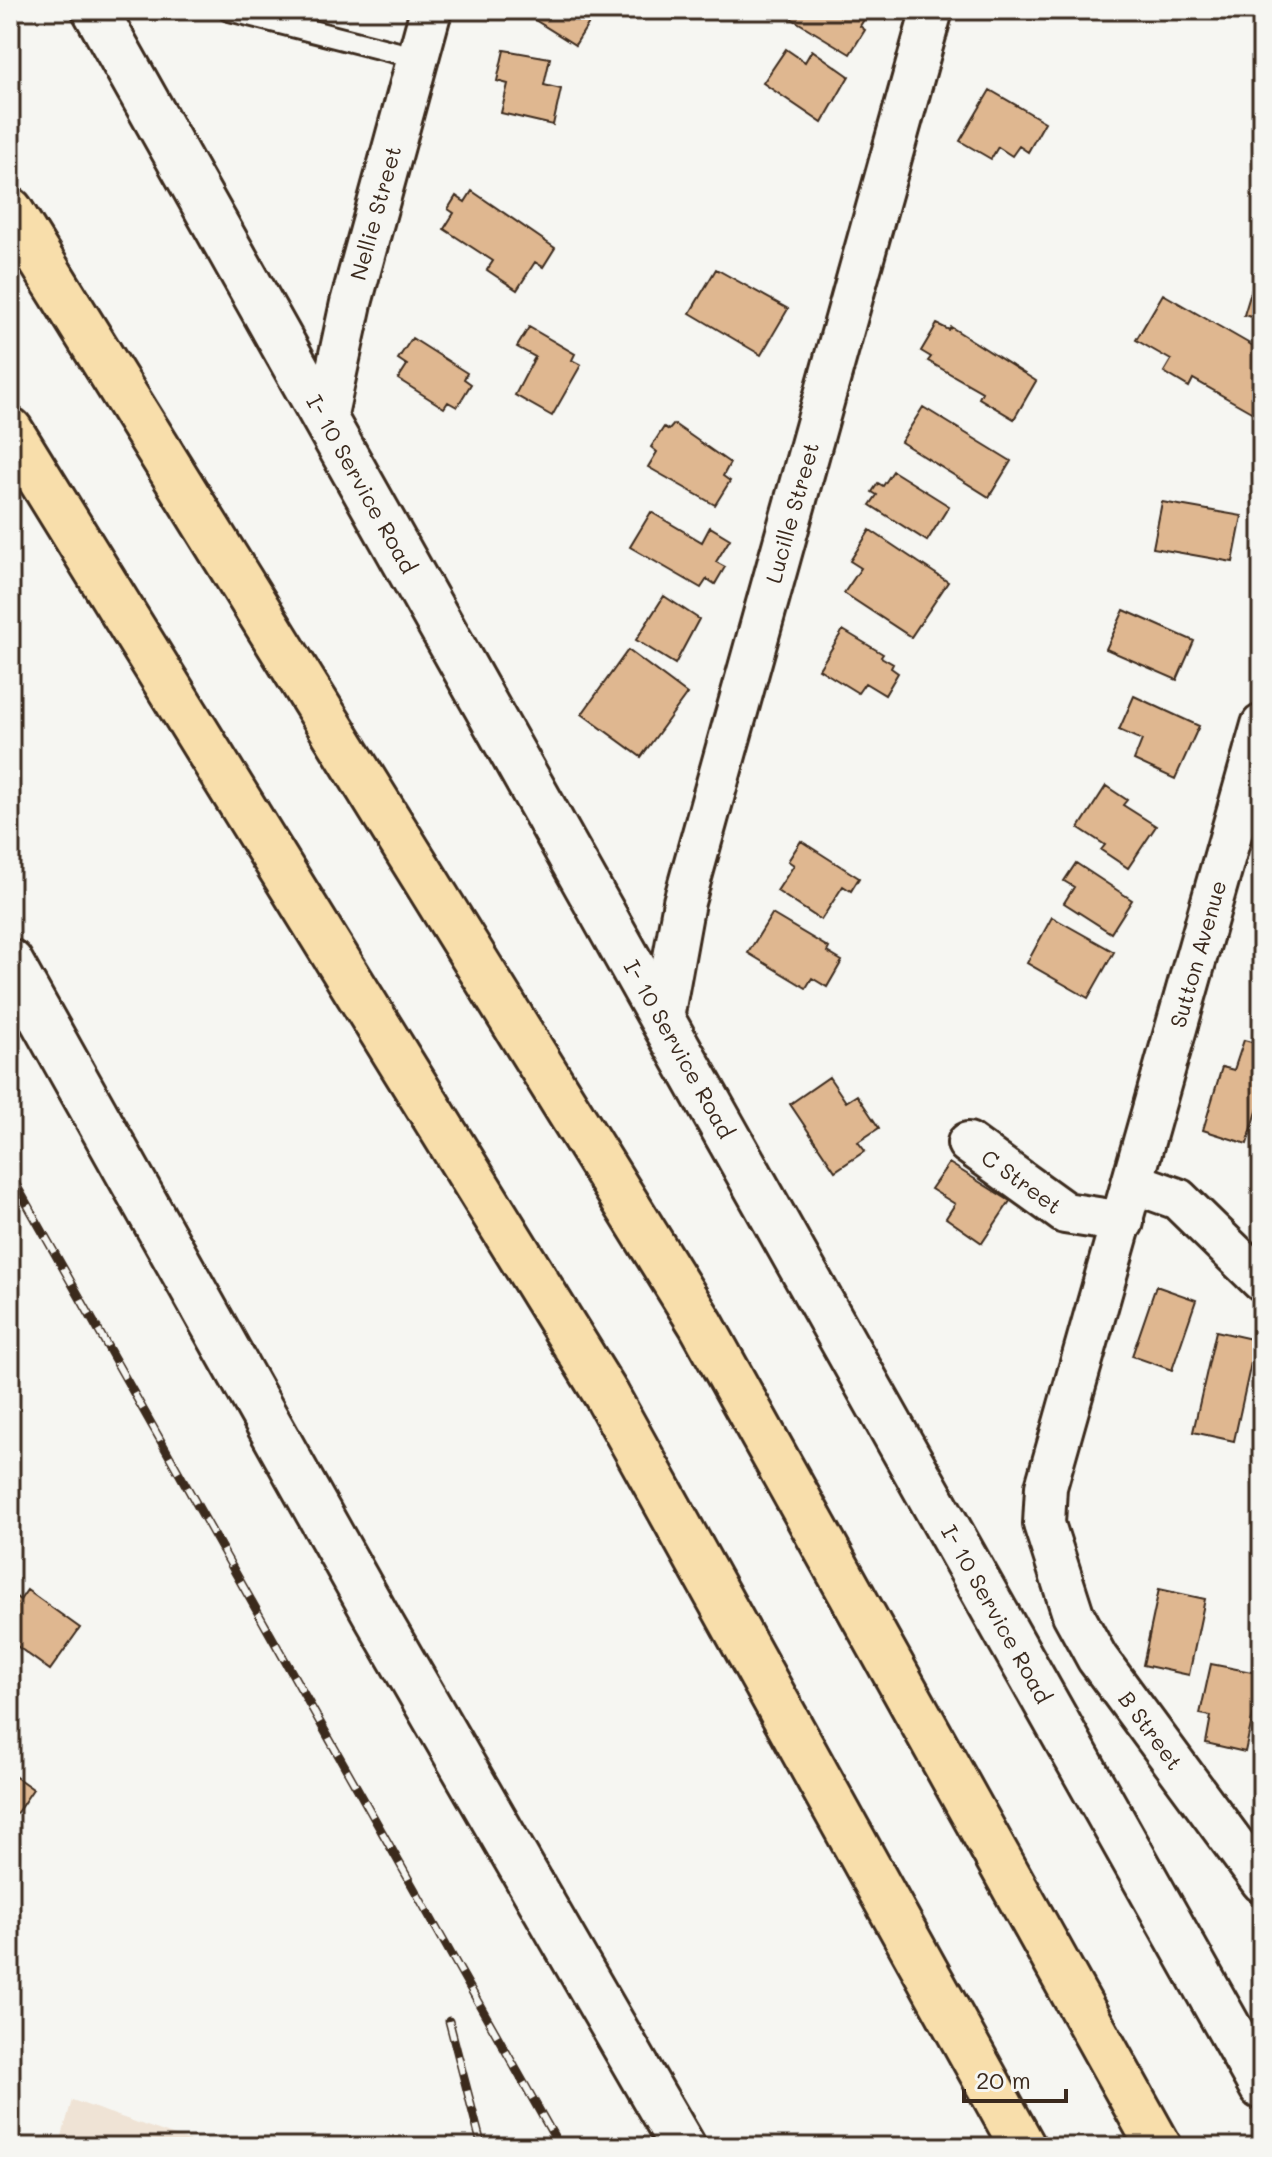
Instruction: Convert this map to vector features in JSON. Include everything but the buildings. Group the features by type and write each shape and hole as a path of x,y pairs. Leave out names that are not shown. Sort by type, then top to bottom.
{"highway":[{"path":"10,210 701,1324 1159,2147"},
{"path":"10,430 607,1396 1023,2147"}],"main road":[{"name":"I- 10 Service Road","path":"95,10 1262,2087"},
{"path":"10,962 370,1605 683,2147"}],"street":[{"name":"Nellie Street","path":"326,419 351,303 431,10"},
{"name":"Lucille Street","path":"663,1018 684,902 932,10"},
{"name":"Sutton Avenue","path":"1123,1222 1261,733"},
{"name":"C Street","path":"968,1143 1065,1213 1123,1222"},
{"path":"1134,1183 1178,1199 1262,1281"},
{"name":"B Street","path":"1123,1222 1046,1487 1044,1524 1055,1568 1073,1614 1097,1658 1262,1882"}],"lane":[{"path":"229,10 418,58"}],"shaded area":[{"path":"72,2100 207,2147 59,2147"}],"railway":[{"path":"10,1174 560,2147"},
{"path":"449,2021 482,2147"}]}
